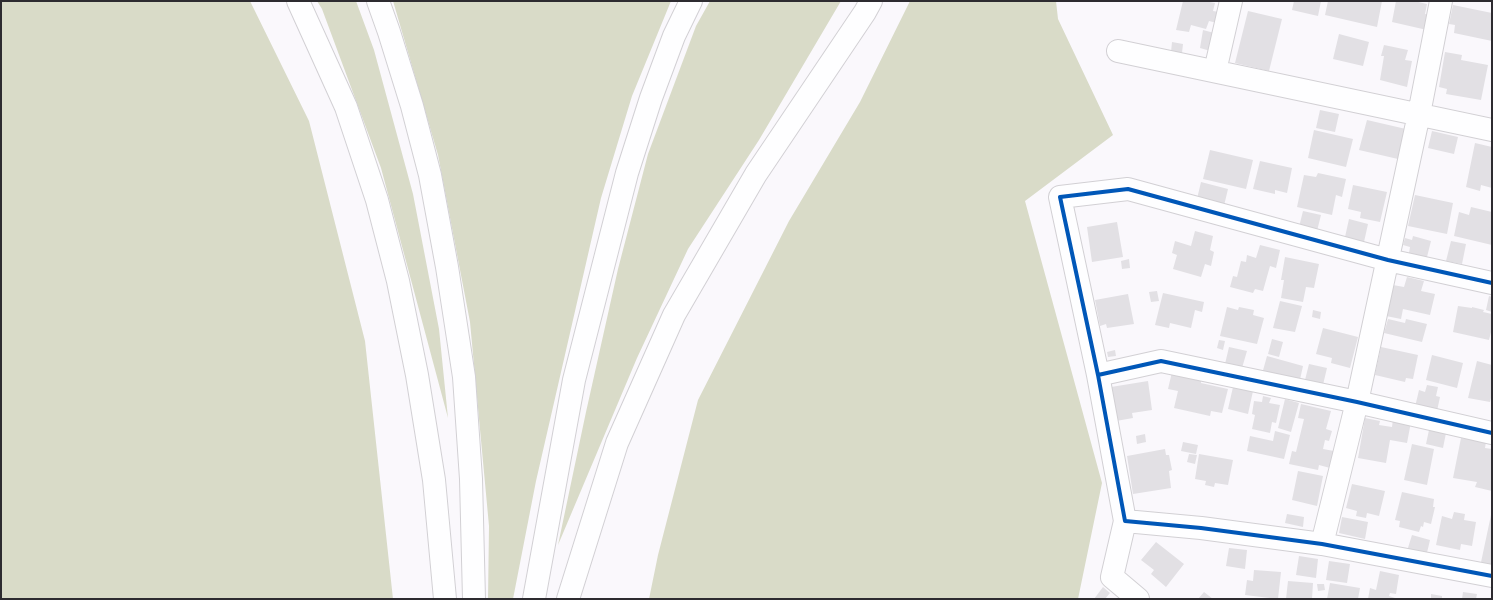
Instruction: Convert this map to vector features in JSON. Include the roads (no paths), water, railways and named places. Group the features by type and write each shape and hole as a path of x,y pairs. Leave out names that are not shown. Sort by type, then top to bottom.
{"main road":[{"path":"298,1 346,107 377,200 398,281 417,375 434,480 445,599"},
{"path":"378,1 390,32 412,106 430,175 447,267 464,377 471,479 474,599"},
{"path":"534,599 574,380 623,188 651,98 674,36 691,1"},
{"path":"568,599 617,442 674,315 756,174 871,1"},
{"path":"1216,71 1231,1"},
{"path":"1322,544 1357,402 1419,114 1441,1"},
{"path":"1118,51 1492,130"},
{"path":"1138,599 1112,577 1124,521 1098,375 1060,197 1128,190 1388,260 1492,284"},
{"path":"1098,375 1161,361 1357,402 1492,433"},
{"path":"1124,521 1201,528 1322,544 1492,576"}]}
